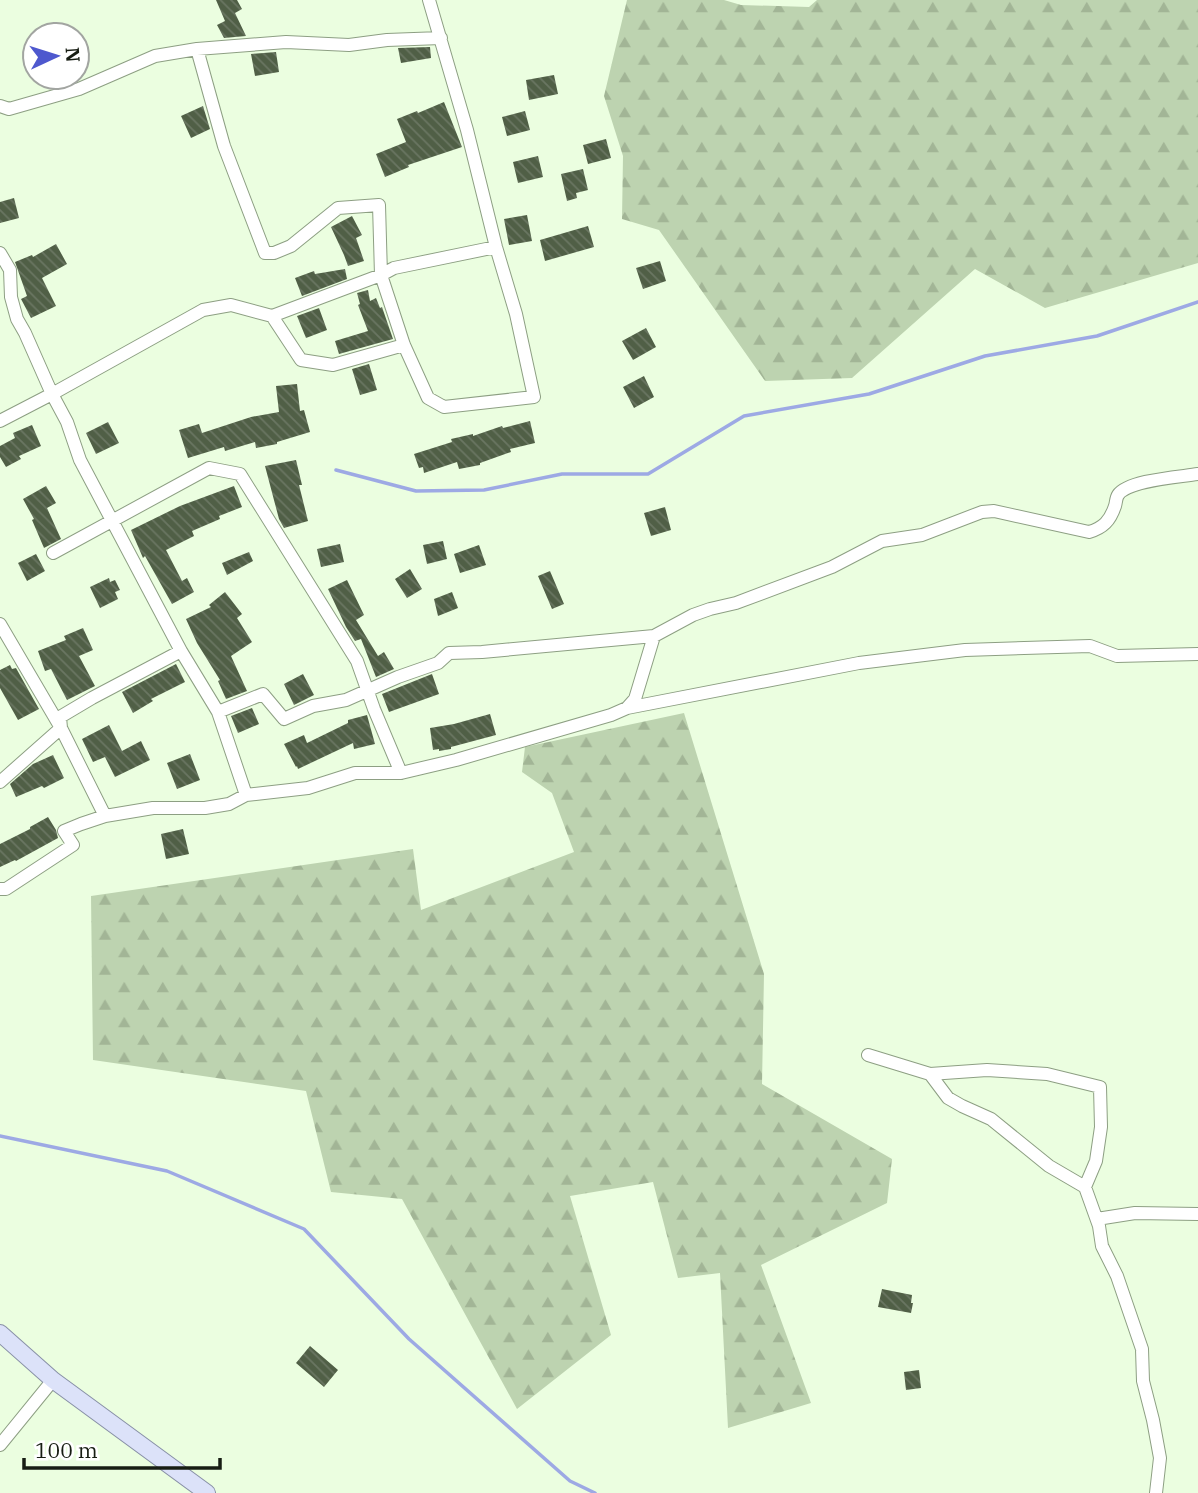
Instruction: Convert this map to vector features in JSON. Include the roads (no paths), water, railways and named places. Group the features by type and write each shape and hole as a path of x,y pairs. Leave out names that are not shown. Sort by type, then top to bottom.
{"main road":[{"path":"0,1333 53,1380 207,1493"}],"street":[{"path":"197,49 224,146 265,253 274,253 291,246 338,208 379,205 381,275 404,345 428,398 444,407 534,397 516,314 429,0"},
{"path":"0,106 9,109 79,89 155,56 197,49 286,42 349,45 387,40 441,38"},
{"path":"0,421 204,310 231,305 272,316 394,268 496,247"},
{"path":"0,253 10,270 11,298 17,319 67,422 80,460 181,651 218,712 246,796"},
{"path":"272,316 301,360 333,365 404,345"},
{"path":"53,553 209,468 240,474 357,661 401,773"},
{"path":"218,712 263,694 284,719 313,706 346,700 438,663 449,653 654,636 702,612 736,603 832,567 883,541 922,535 982,512 994,511 1089,532 1100,529 1112,515 1118,495 1125,490 1143,482 1198,474"},
{"path":"0,624 61,728 105,816"},
{"path":"627,708 635,699 654,636"},
{"path":"0,889 6,889 73,845 64,831 105,816 153,808 205,808 229,804 246,796 308,788 355,773 401,773 508,745 627,708 859,663 965,650 1090,646 1118,656 1198,654"},
{"path":"61,728 60,717 181,651"},
{"path":"0,782 61,728"},
{"path":"868,1055 930,1074 987,1070 1047,1074 1100,1087 1100,1138 1096,1161 1086,1187 1097,1219 1102,1246 1117,1276 1142,1349 1143,1381 1160,1458 1156,1493"},
{"path":"930,1074 948,1098 991,1119 1049,1166 1086,1187"},
{"path":"1097,1219 1135,1213 1198,1214"},
{"path":"0,1445 53,1380"}],"waterway":[{"path":"336,470 416,491 484,490 562,474 648,474 744,416 869,394 985,356 1097,336 1198,302"},
{"path":"0,1136 167,1171 304,1229 409,1339 570,1481 595,1493"}]}
